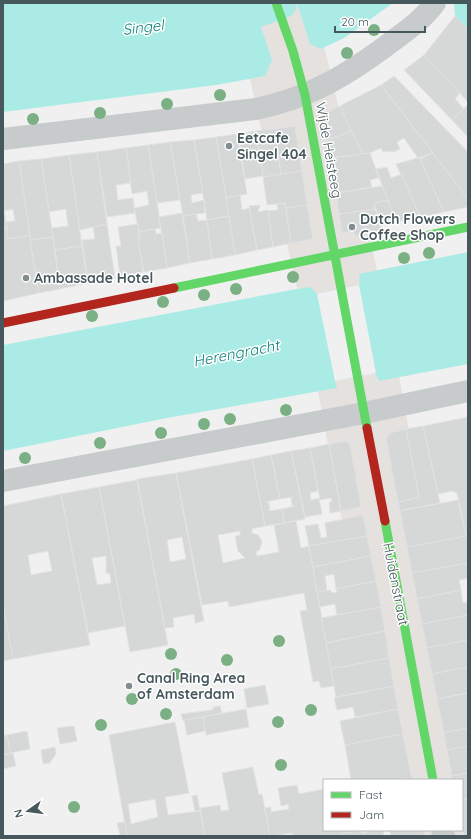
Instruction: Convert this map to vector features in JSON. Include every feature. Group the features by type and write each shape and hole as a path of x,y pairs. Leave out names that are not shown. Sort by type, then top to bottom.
{"street":[{"name":"Wijde Heisteeg","path":"276,3 293,51 305,95 334,255"},
{"path":"3,139 256,109 281,104 305,95 356,69 418,21 435,3"},
{"path":"3,323 468,227"},
{"name":"Huidenstraat","path":"334,255 433,779"},
{"path":"3,481 364,413 468,391"}],"shaded area":[{"path":"233,3 314,3 387,312 468,748 468,836 401,836 400,831 463,831 463,779 390,779 308,337"}],"water":[{"path":"3,3 253,3 272,60 265,76 216,85 3,112"},
{"path":"297,3 393,3 344,38 321,49 310,44"},
{"path":"454,3 468,3 468,29 455,16"},
{"name":"Herengracht","path":"468,252 468,364 379,381 375,373 335,381 337,388 167,418 3,451 3,345 291,290 311,287 317,294 360,285 359,274"}],"pier":[{"path":"359,285 376,373 335,381 317,294"}],"building":[{"path":"455,16 468,29 468,102 424,55"},
{"path":"424,55 460,93 455,99 464,109 452,120 404,70"},
{"path":"394,76 468,152 468,199 381,85"},
{"path":"381,85 433,153 418,158 404,138 397,142 400,149 394,152 383,152 381,148 370,153 362,154 340,106"},
{"path":"468,105 468,137 452,120"},
{"path":"340,106 352,131 324,141 322,125 326,124 324,114"},
{"path":"295,126 302,171 281,175 275,129"},
{"path":"275,129 281,175 263,177 256,131"},
{"path":"256,131 263,176 245,179 238,134"},
{"path":"352,131 362,154 331,158 328,140"},
{"path":"237,134 247,194 226,198 216,137"},
{"path":"216,137 229,216 207,220 194,140"},
{"path":"194,140 203,193 191,195 192,203 204,200 205,213 183,216 170,142"},
{"path":"170,142 180,200 157,203 148,145"},
{"path":"148,145 161,228 139,232 134,208 149,205 147,191 132,194 126,148"},
{"path":"126,148 131,183 116,185 118,200 133,198 135,213 107,217 97,152"},
{"path":"97,152 107,224 80,230 69,155"},
{"path":"370,153 379,178 370,180 372,187 336,193 331,158"},
{"path":"433,153 468,199 468,207 444,212 420,159"},
{"path":"69,155 82,246 55,250 51,228 68,226 66,209 49,212 41,159"},
{"path":"418,158 420,159 444,212 420,217 396,164"},
{"path":"41,159 53,237 30,240 19,161"},
{"path":"19,161 30,236 8,239 6,222 15,221 13,209 4,211 3,164"},
{"path":"387,167 391,178 402,174 420,217 396,222 376,169"},
{"path":"302,171 307,205 286,208 285,203 267,205 263,177"},
{"path":"382,186 388,200 374,203 375,209 339,214 336,193"},
{"path":"240,195 242,210 250,208 257,250 235,255 226,198"},
{"path":"388,200 396,222 381,225 374,203"},
{"path":"285,203 291,243 273,247 268,211 278,210 277,204"},
{"path":"3,204 7,228 3,228"},
{"path":"260,205 258,212 268,210 273,247 257,250 249,206"},
{"path":"307,205 313,239 291,243 286,208"},
{"path":"375,209 382,230 355,236 353,231 342,233 339,214"},
{"path":"182,213 190,263 167,268 159,217"},
{"path":"196,214 198,221 207,220 212,259 190,263 183,216"},
{"path":"229,216 235,255 212,259 207,220"},
{"path":"107,224 115,278 88,283 82,240 95,239 93,227"},
{"path":"138,224 143,272 120,276 116,246 121,246 118,227"},
{"path":"3,228 7,228 8,239 30,236 39,293 3,301"},
{"path":"155,229 156,234 162,233 167,268 144,272 138,241 140,241 139,232"},
{"path":"53,237 60,289 39,293 30,240"},
{"path":"82,246 88,283 60,289 55,250"},
{"path":"468,417 468,563 412,573 407,547 466,536 457,493 452,491 438,494 423,426"},
{"path":"423,426 440,503 400,511 398,502 419,497 406,429"},
{"path":"406,429 419,497 398,502 386,439 390,433"},
{"path":"346,441 350,444 361,507 341,511 329,444"},
{"path":"329,444 341,511 330,513 329,503 332,501 331,498 320,500 310,448"},
{"path":"310,448 318,491 310,493 311,500 319,498 322,514 305,517 291,451"},
{"path":"291,451 305,519 284,523 282,509 295,506 292,505 291,498 293,497 280,499 271,455"},
{"path":"271,455 280,499 266,502 269,503 270,509 268,511 282,509 284,523 265,526 252,459"},
{"path":"252,459 265,526 252,529 252,533 258,535 262,541 260,549 256,552 257,556 279,552 274,525 296,521 301,548 309,546 334,686 321,688 319,681 313,682 300,611 307,610 304,593 229,607 228,601 202,605 176,473","holes":["240,531 240,535 235,536 238,551 245,558 223,563 218,535"]},
{"path":"176,473 204,621 195,623 194,614 173,618 174,627 165,628 137,479","holes":["182,537 186,559 170,562 167,540"]},
{"path":"137,480 168,645 130,652 99,487"},
{"path":"99,487 125,626 88,633 61,494","holes":["106,556 106,573 110,574 111,583 97,585 92,558"]},
{"path":"61,494 90,645 13,659 3,605 3,506","holes":["48,551 52,571 31,575 28,555"]},
{"path":"458,500 466,536 407,547 400,511"},
{"path":"363,515 367,536 309,546 305,526 318,524 321,538 327,537 325,523"},
{"path":"367,536 371,556 313,567 309,546"},
{"path":"371,556 376,581 336,589 334,574 325,576 327,591 317,592 313,567"},
{"path":"468,563 468,578 459,580 461,590 417,599 412,573"},
{"path":"376,581 381,607 337,615 335,604 320,607 317,592 330,590 332,593 337,592 336,589"},
{"path":"461,590 463,603 468,602 468,615 422,624 417,599"},
{"path":"3,605 13,659 3,661"},
{"path":"381,607 385,631 326,643 321,618"},
{"path":"468,615 468,640 427,648 422,624"},
{"path":"385,631 389,658 331,669 326,643"},
{"path":"468,640 468,667 432,674 427,648"},
{"path":"389,658 394,686 336,697 331,669"},
{"path":"468,667 468,693 437,699 432,674"},
{"path":"265,685 269,704 247,708 244,689"},
{"path":"394,686 398,709 355,717 353,707 337,710 334,698"},
{"path":"468,693 468,728 444,733 437,699"},
{"path":"220,706 222,713 183,721 181,714 212,710 214,707"},
{"path":"246,709 249,727 206,735 203,717"},
{"path":"398,709 403,734 345,745 340,721"},
{"path":"203,717 205,731 187,735 184,720"},
{"path":"175,722 189,793 165,797 168,815 200,811 205,836 127,836 109,735","holes":["155,799 158,817 131,824 128,804"]},
{"path":"74,726 77,741 60,744 57,728"},
{"path":"468,728 468,746 447,750 444,733"},
{"path":"27,731 30,749 10,753 7,735"},
{"path":"3,734 7,735 10,753 3,755"},
{"path":"403,734 412,779 351,779 345,745"},
{"path":"468,746 468,773 452,776 447,750"},
{"path":"55,747 56,754 50,763 43,764 41,750"},
{"path":"13,753 16,766 3,769 3,755"},
{"path":"253,767 259,795 262,794 270,836 205,836 200,808 220,805 221,811 229,810 222,773"},
{"path":"468,773 468,799 463,800 463,779 453,779 452,776"},
{"path":"297,785 299,794 323,789 323,831 356,831 342,834 343,836 293,836 292,833 270,836 265,808 271,807 271,812 289,809 288,804 281,806 278,788"},
{"path":"197,795 200,811 195,811 192,796"},
{"path":"468,799 468,836 464,836 463,831 463,800"},
{"path":"125,822 127,836 117,836 120,834 117,823"},
{"path":"362,831 363,836 343,836 342,834"},
{"path":"383,831 384,836 363,836 362,833"},
{"path":"390,831 423,831 425,836 391,836"}],"waterway":[{"name":"Singel","path":"212,18 255,12 281,3"}],"traffic: fast":[{"path":"276,3 293,51 305,95 367,428"},
{"path":"174,288 468,227"},
{"path":"385,521 433,779"}],"traffic: jam":[{"path":"3,323 174,288"},
{"path":"367,428 385,521"}],"place":[{"name":"Eetcafe Singel 404","path":"229,146"},
{"name":"Dutch Flowers Coffee Shop","path":"352,227"},
{"name":"Ambassade Hotel","path":"26,278"},
{"name":"Canal Ring Area of Amsterdam","path":"129,686"}]}
